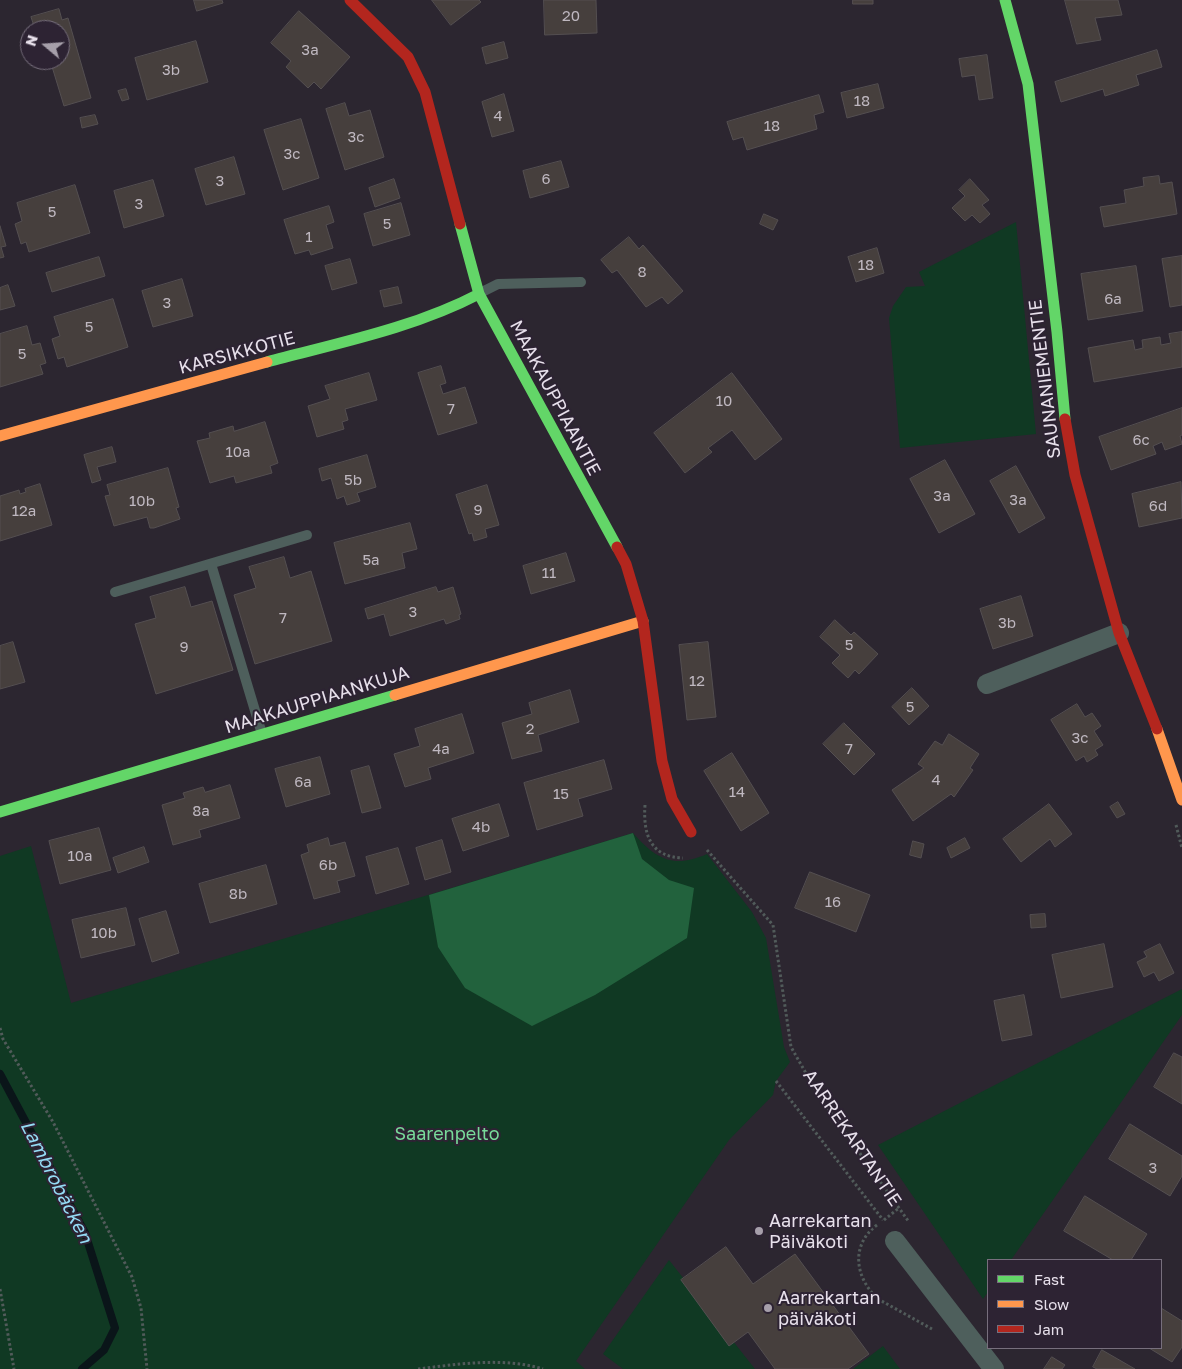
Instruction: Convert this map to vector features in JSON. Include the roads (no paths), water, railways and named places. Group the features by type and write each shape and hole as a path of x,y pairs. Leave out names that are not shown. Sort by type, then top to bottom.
{"street":[{"name":"MAAKAUPPIAANTIE","path":"350,0 408,57 417,73 425,92 479,294 626,564 643,621 662,761 672,799 691,832"},
{"name":"SAUNANIEMENTIE","path":"1005,0 1028,84 1056,322 1064,416 1075,475 1119,633 1153,717 1182,800"},
{"name":"KARSIKKOTIE","path":"0,436 370,334 452,308 479,294"},
{"name":"MAAKAUPPIAANKUJA","path":"0,812 643,621"},
{"path":"987,684 1119,633"},
{"path":"895,1241 994,1369"}],"lane":[{"path":"479,294 498,284 581,282"},
{"path":"115,592 307,535"},
{"path":"211,564 262,735"}],"waterway":[{"name":"Lambrobäcken","path":"0,1074 85,1233 115,1328 104,1350 82,1369"}],"place":[{"name":"Aarrekartan Päiväkoti","path":"759,1231"},
{"name":"Aarrekartan päiväkoti","path":"768,1308"}],"park label":[{"name":"Saarenpelto","path":"447,1134"}]}
